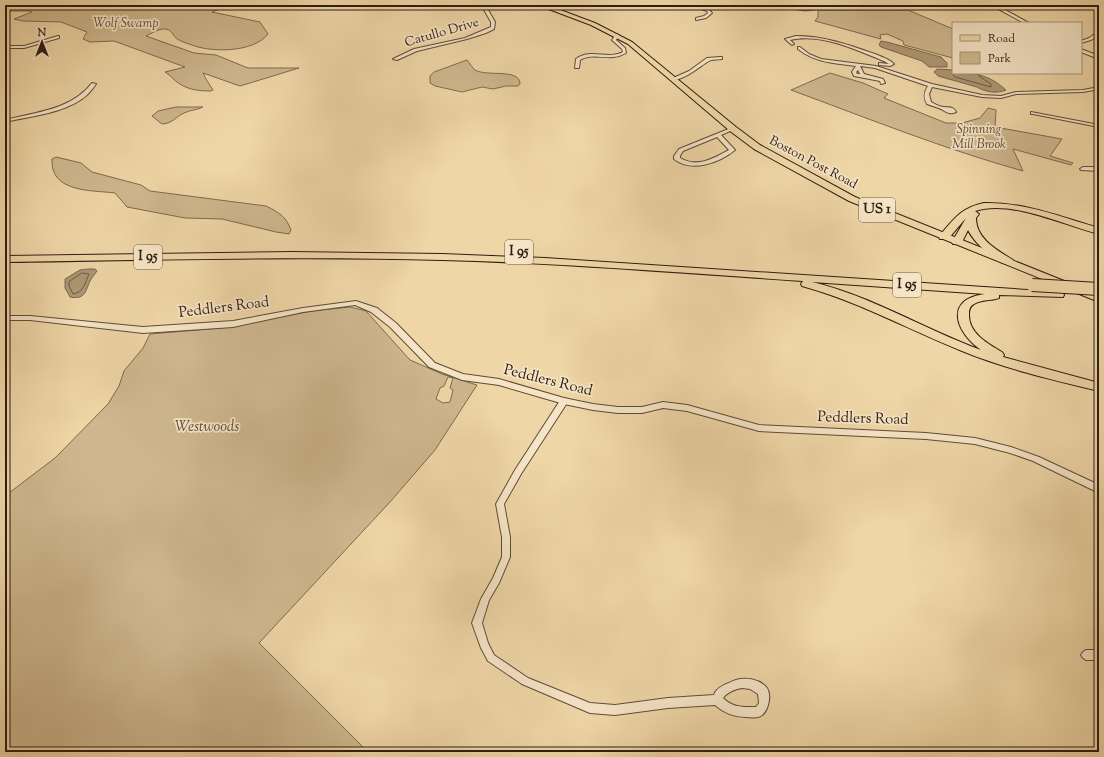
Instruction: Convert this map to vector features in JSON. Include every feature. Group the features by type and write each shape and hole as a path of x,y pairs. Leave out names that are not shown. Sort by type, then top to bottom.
{"highway":[{"path":"944,237 965,213 980,206 991,204 1021,209 1099,232"},
{"path":"957,242 971,216 978,210 989,208 1002,208 1099,232"},
{"path":"971,216 970,223 977,237 986,246 1009,262"},
{"name":"I 95","path":"5,251 295,247 443,249 547,253 1099,289"},
{"name":"I 95","path":"5,259 292,255 435,256 561,262 1099,298"},
{"path":"755,275 821,287 876,307 949,342 1002,362 1099,387"},
{"path":"1059,295 982,297 969,301 963,310 963,321 970,334 983,346 997,355 1013,361 1099,383"}],"main road":[{"name":"Boston Post Road","path":"541,5 593,24 630,43 651,59 732,129 757,147 852,199 1099,298"}],"street":[{"name":"Catullo Drive","path":"395,59 417,49 467,38 484,33 493,28 493,22 485,8 487,5"},
{"path":"552,8 568,5"},
{"path":"693,5 708,10 710,13 705,17 697,19"},
{"path":"993,5 1025,22"},
{"path":"1082,42 1090,39 1099,32"},
{"path":"577,67 578,59 581,56 590,55 609,57 625,52 624,49 614,40 617,35"},
{"path":"5,47 24,47 58,37"},
{"path":"851,64 854,60 886,65 892,64 864,52 827,40 794,37 787,39 792,44 801,45 802,47 799,48 812,57 830,62 886,69 930,85 994,97 1016,94 1083,91 1099,88"},
{"path":"1082,50 1099,58"},
{"path":"673,79 691,72 709,59 720,58"},
{"path":"859,66 854,73 872,79 882,80 883,83"},
{"path":"5,121 44,113 64,106 86,94 94,84"},
{"path":"930,85 926,92 926,99 929,103 945,109"},
{"path":"1033,113 1099,126"},
{"path":"719,136 732,150 717,159 697,165 690,165 677,159 677,156 681,150 719,136 732,129"},
{"path":"1083,169 1099,169"},
{"name":"Peddlers Road","path":"5,318 30,318 143,330 233,324 303,310 356,303 374,310 393,325 432,365 462,377 499,382 564,401 618,410 642,410 664,405 687,408 759,428 926,436 975,442 1011,450 1036,459 1099,489"},
{"path":"564,401 518,472 500,504 506,537 506,557 496,580 485,599 477,624 484,645 491,658 525,681 590,708 615,710 668,703 717,700 726,709 741,712 758,712 764,705 763,692 754,684 741,682 720,693 717,700"},
{"path":"1086,655 1099,655"}],"green space":[{"name":"Wolf Swamp","path":"215,5 222,8 212,12 260,22 268,34 252,45 231,50 208,49 184,43 166,29 158,30 146,36 194,53 216,55 248,68 299,68 240,86 203,73 213,90 203,91 191,89 178,83 165,72 185,67 114,41 90,42 83,39 87,32 61,22 23,21 14,19 32,12 31,11 5,11 5,6"},
{"path":"818,10 908,10 952,29 952,58 904,45 903,41 887,34 880,35 881,39 815,21 818,17"},
{"path":"467,60 475,70 487,73 509,74 519,79 520,84 518,86 506,86 493,89 482,87 462,92 435,86 430,83 430,76 434,72"},
{"name":"Spinning Mill Brook","path":"830,73 863,83 888,94 884,98 946,123 962,123 980,118 988,108 996,110 995,127 1062,139 1050,156 1073,163 1071,165 1013,149 1023,171 935,143 791,90"},
{"path":"176,107 203,107 184,113 172,121 162,124 152,116 158,111"},
{"path":"56,157 81,163 92,172 141,185 150,191 266,206 281,215 287,221 291,230 289,234 222,219 185,218 127,207 115,193 84,190 65,184 58,178 53,170 52,159"},
{"name":"Westwoods","path":"350,307 366,311 410,360 442,374 477,385 435,450 390,502 259,643 368,752 5,752 5,496 55,458 108,404 119,386 124,371 143,348 150,334 221,328 312,311","holes":["448,377 453,378 450,388 453,390 450,402 443,403 436,399 440,388 444,386"]}],"water":[{"path":"786,5 819,5 815,10 805,11 785,8"},
{"path":"881,41 941,57 947,63 947,67 929,67 922,61 881,47 879,45"},
{"path":"937,69 952,70 952,74 975,74 993,81 1006,90 991,92 938,76 934,72"},
{"path":"95,269 97,271 91,279 85,293 80,297 70,297 65,288 65,279 80,270"}]}
